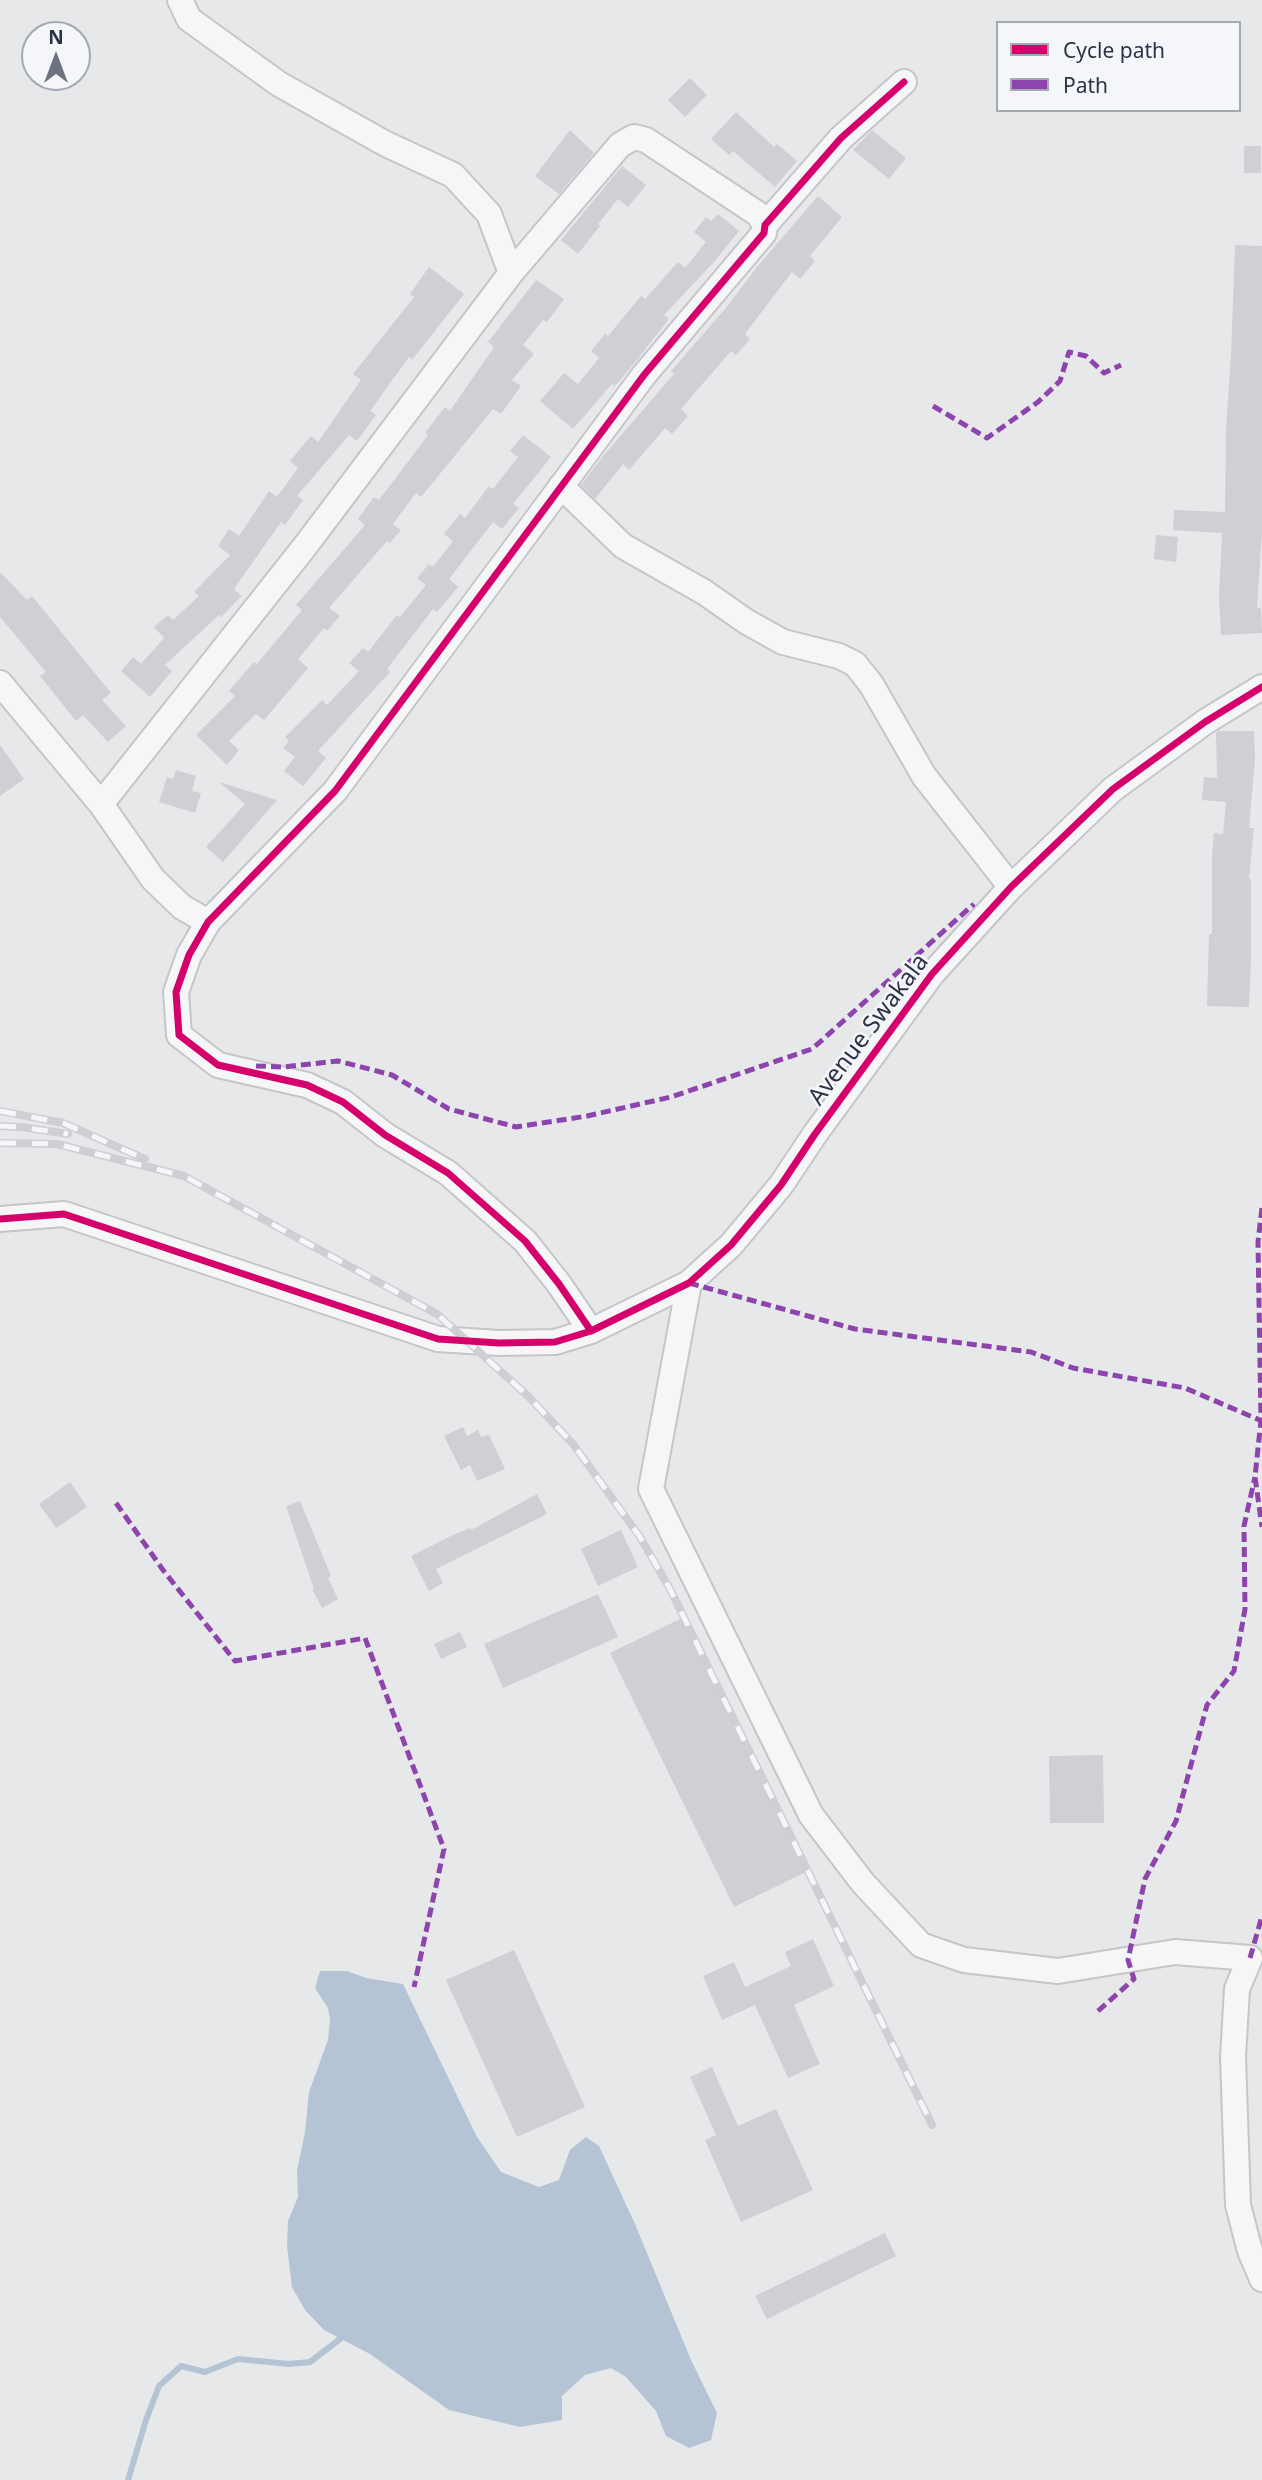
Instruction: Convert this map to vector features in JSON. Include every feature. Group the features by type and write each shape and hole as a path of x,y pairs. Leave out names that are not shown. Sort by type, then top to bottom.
{"street":[{"path":"180,0 190,19 279,84 386,144 453,175 489,214 511,273"},
{"path":"591,1331 559,1284 524,1241 448,1173 386,1135 343,1102 307,1085 218,1065 179,1035 176,992 189,955 208,922 335,791 644,375 764,233 765,225 841,138 904,82"},
{"path":"101,804 306,545 511,273 621,145 634,137 646,139 758,214 765,225"},
{"path":"561,486 622,546 704,592 747,622 783,642 839,656 855,664 871,684 924,776 1012,887"},
{"path":"0,683 101,804 153,879 182,907 208,922"},
{"name":"Avenue Swakala","path":"0,1219 64,1214 438,1339 499,1343 555,1342 591,1331 690,1283 731,1245 772,1195 932,974 1012,887 1113,789 1205,722 1262,688"},
{"path":"690,1283 651,1489 811,1815 863,1883 921,1945 964,1960 1058,1971 1175,1952 1250,1958 1237,1989 1233,2043 1238,2205 1250,2251 1262,2279"}],"water":[{"path":"320,1971 347,1971 366,1978 403,1984 477,2137 501,2172 539,2187 559,2180 570,2150 586,2137 599,2146 635,2224 691,2360 717,2413 711,2440 689,2448 666,2436 656,2411 626,2377 611,2368 585,2375 562,2396 562,2420 520,2427 449,2410 370,2354 324,2330 305,2310 292,2287 287,2246 288,2221 298,2197 297,2171 309,2092 328,2040 328,2008 315,1988"}],"building":[{"path":"690,78 707,95 685,117 668,100"},
{"path":"736,112 774,147 777,144 797,161 775,187 733,151 729,155 711,139"},
{"path":"570,130 594,153 559,194 535,176"},
{"path":"872,130 906,158 889,179 853,150"},
{"path":"1244,146 1261,146 1261,173 1244,173"},
{"path":"622,166 646,185 628,207 618,199 578,254 561,240"},
{"path":"818,196 842,217 810,256 815,261 800,279 792,272 745,334 750,339 736,355 731,351 681,409 688,416 672,434 665,428 629,470 623,464 595,499 581,485 674,374 671,371"},
{"path":"718,214 739,231 664,315 669,319 632,366 615,386 612,384 573,429 540,401 564,373 578,384 599,358 591,351 605,334 608,336 641,296 645,299 678,262 685,268 706,242 694,232 706,217 711,221"},
{"path":"1235,245 1262,246 1262,532 1257,608 1261,608 1262,633 1221,635 1219,597 1222,533 1173,530 1174,510 1225,512 1226,429"},
{"path":"429,267 464,294 412,360 409,357 370,411 376,415 357,441 349,435 297,496 303,500 285,525 281,522 234,589 242,596 165,665 172,671 150,697 121,671 133,657 141,664 164,638 154,627 168,615 173,620 199,596 194,592 230,555 218,546 229,529 239,536 269,491 277,497 298,468 290,461 311,436 318,442 361,380 353,374 414,297 410,294"},
{"path":"536,280 564,299 547,322 543,320 523,345 534,354 512,380 521,386 501,414 493,409 421,497 416,493 393,524 401,530 390,543 387,541 329,608 340,616 327,631 324,628 298,659 308,668 264,720 256,714 229,741 239,750 227,765 196,735 235,696 229,691 254,662 257,664 302,610 296,605 365,525 358,519 374,497 379,500 428,435 425,433 445,407 450,411 494,347 488,342"},
{"path":"523,435 551,457 513,504 519,508 502,529 493,522 449,579 458,587 437,612 433,609 387,669 390,672 318,751 326,758 303,786 284,771 295,757 283,748 289,741 285,737 322,700 327,705 359,671 349,663 363,648 368,652 397,615 400,617 426,585 417,578 429,564 433,567 453,541 444,534 460,514 465,518 489,486 493,489 518,457 510,451"},
{"path":"1156,535 1178,537 1176,562 1154,559"},
{"path":"0,572 27,600 32,596 111,693 102,700 126,726 108,742 83,715 76,721 40,676 46,672 0,617"},
{"path":"1254,731 1255,760 1249,828 1254,828 1249,879 1249,1007 1207,1006 1209,934 1212,934 1212,854 1214,833 1223,834 1226,802 1202,800 1204,777 1217,778 1216,733"},
{"path":"0,745 24,779 0,796"},
{"path":"176,770 196,776 192,791 201,793 195,813 159,802 167,777 173,779"},
{"path":"219,782 277,800 223,862 206,847 245,804"},
{"path":"463,1427 467,1436 478,1430 481,1437 489,1435 505,1469 477,1481 470,1465 461,1470 444,1436"},
{"path":"70,1482 87,1507 56,1528 39,1504"},
{"path":"537,1494 547,1514 436,1569 443,1583 429,1591 411,1556 449,1537 470,1528 471,1530"},
{"path":"300,1501 338,1599 322,1608 312,1589 286,1506"},
{"path":"621,1530 638,1567 598,1586 581,1549"},
{"path":"598,1594 618,1637 503,1688 484,1644"},
{"path":"682,1618 806,1872 734,1907 610,1653"},
{"path":"460,1632 467,1647 441,1659 434,1644"},
{"path":"1103,1755 1104,1823 1050,1823 1049,1756"},
{"path":"813,1939 834,1986 794,2005 820,2064 788,2078 755,2005 722,2020 703,1976 734,1962 745,1987 791,1966 785,1952"},
{"path":"514,1950 585,2107 517,2137 446,1980"},
{"path":"712,2067 738,2126 776,2109 813,2190 741,2222 705,2140 716,2135 690,2077"},
{"path":"885,2233 896,2256 767,2319 755,2296"}],"waterway":[{"path":"128,2480 159,2386 181,2366 205,2372 238,2359 289,2364 310,2362 340,2339"}],"railway":[{"path":"0,1111 63,1123 145,1159"},
{"path":"0,1126 68,1134"},
{"path":"0,1143 57,1144 184,1176 437,1314 528,1396 573,1444 640,1537 670,1589 932,2125"}],"marked path":[{"path":"933,406 987,438 1038,402 1060,381 1069,352 1086,356 1104,373 1121,365"},
{"path":"256,1066 283,1067 338,1061 392,1075 449,1109 516,1127 587,1116 671,1097 812,1049 974,904"},
{"path":"1262,1208 1258,1242 1261,1420 1255,1477 1262,1527"},
{"path":"689,1283 855,1329 1031,1352 1073,1368 1185,1388 1262,1421"},
{"path":"1098,2011 1134,1979 1128,1960 1145,1879 1176,1821 1207,1705 1234,1671 1245,1609 1244,1526 1255,1477"},
{"path":"116,1503 163,1570 235,1661 365,1638 444,1849 414,1987"},
{"path":"1250,1958 1262,1916"}],"cycle path":[{"path":"591,1331 525,1241 448,1173 385,1135 343,1102 307,1085 218,1065 179,1035 176,992 189,955 208,922 335,791 644,375 764,233 765,225 841,138 904,82"},
{"path":"0,1219 64,1214 438,1339 499,1343 555,1342 591,1331 689,1283 731,1245 781,1185 932,974 1011,887 1113,789 1205,722 1262,687"}]}
